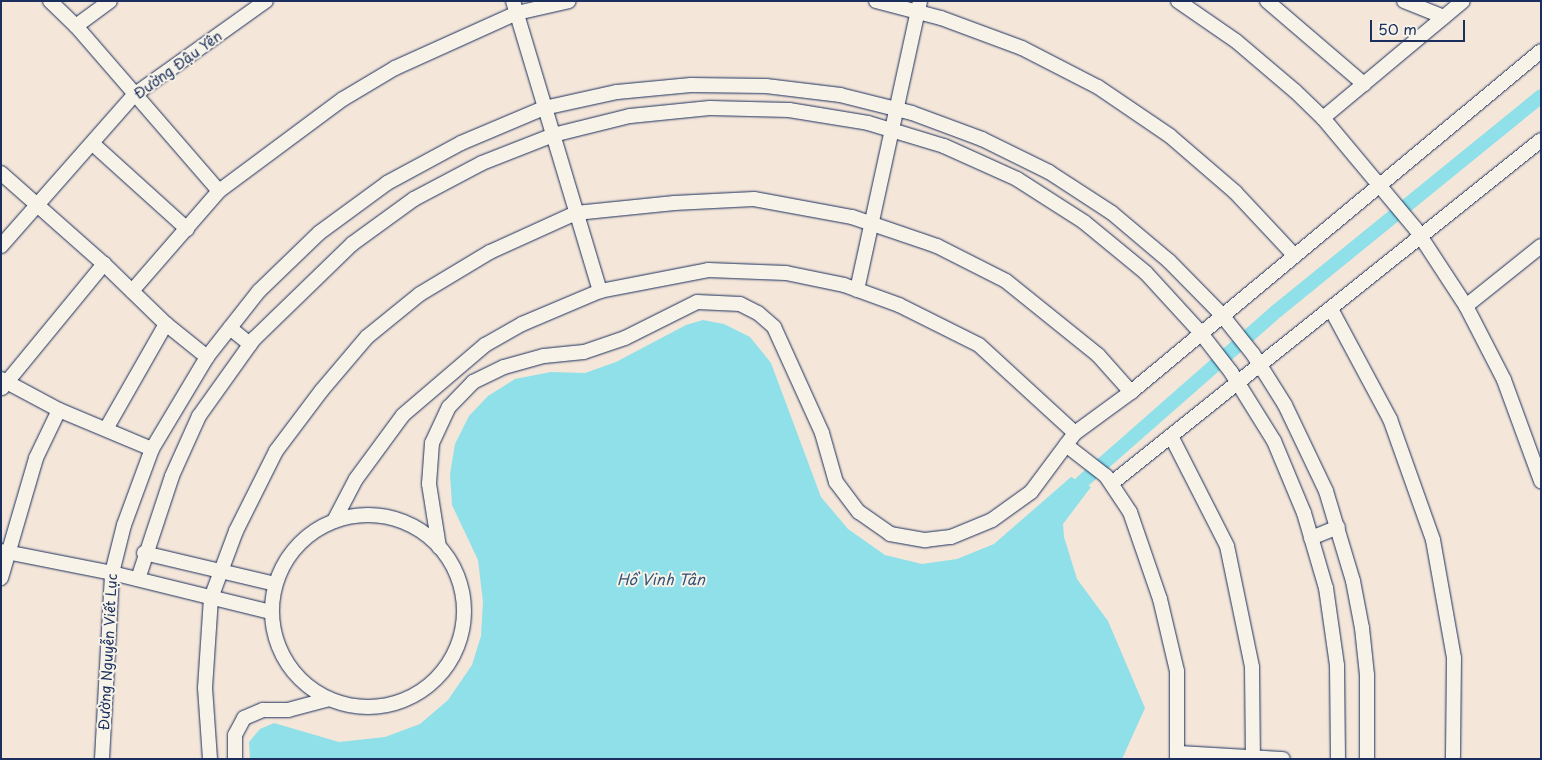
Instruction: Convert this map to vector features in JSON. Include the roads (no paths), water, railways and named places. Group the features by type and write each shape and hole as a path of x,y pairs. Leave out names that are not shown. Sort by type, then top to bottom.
{"street":[{"path":"50,1 76,26 134,95 220,191"},
{"path":"76,26 110,1"},
{"name":"Đường Đậu Yên","path":"1,246 93,144 134,95 266,1"},
{"path":"132,291 220,191 364,86 515,7 569,1"},
{"path":"876,1 919,6 1022,48 1098,88 1170,136 1235,192 1294,255"},
{"path":"1178,1 1266,66 1322,118 1418,233 1466,306 1504,380 1541,481"},
{"path":"1267,1 1364,84"},
{"path":"1404,1 1444,17"},
{"path":"1322,118 1463,1"},
{"path":"857,290 873,224 919,6"},
{"path":"515,7 600,291"},
{"path":"439,547 429,484 432,443 449,407 473,382 504,367 544,356 584,352 625,338 697,302 740,304 758,313 774,327 822,433 836,482 859,512 890,534 925,540 951,536 992,520 1032,492 1074,433 1132,392 1221,314 1294,255 1384,190 1541,51"},
{"name":"Đường Nguyễn Viết Lục","path":"101,759 112,573 124,524 152,448 207,357 259,291 319,233 387,183 461,144 544,108 617,92 691,85 766,86 840,95 896,109 982,139 1049,172 1119,219 1169,261 1221,314 1257,360 1307,447 1338,527 1362,628 1367,675 1367,759"},
{"path":"138,579 144,553 172,476 199,416 250,344 295,295 352,244 414,199 482,163 553,135 630,116 710,108 789,110 868,123 892,130 944,146 1017,180 1084,222 1146,273 1200,332 1234,378 1274,441 1311,538 1326,588 1338,666 1338,759"},
{"path":"1109,480 1171,436 1234,378 1331,309 1418,233 1541,140"},
{"path":"93,144 186,229"},
{"path":"1,173 104,264 166,324 207,357"},
{"path":"210,759 205,688 211,598 236,532 276,451 322,390 367,337 420,294 490,252 576,213 674,203 754,199 852,217 937,246 1006,281 1098,355 1132,392"},
{"path":"1466,306 1541,246"},
{"path":"104,264 3,383 59,410 152,448"},
{"path":"334,521 356,479 376,448 403,414 485,345 522,324 600,291 708,270 786,273 857,290 899,305 979,345 1074,433"},
{"path":"1331,309 1390,419 1433,540 1454,658 1452,759"},
{"path":"106,429 166,324"},
{"path":"230,328 250,344"},
{"path":"1,578 4,551 36,458 59,410"},
{"path":"1171,436 1227,546 1252,667 1253,758"},
{"path":"1066,445 1109,480 1130,512 1160,599 1177,672 1178,756 1283,759"},
{"path":"366,515 394,518 418,530 439,547 457,577 464,610 460,637 441,674 420,692 389,704 355,706 329,699 305,684 287,663 276,639 271,612 275,584 294,548 315,530 334,521 366,515"},
{"path":"1311,538 1338,527"},
{"path":"4,551 112,573 271,612"},
{"path":"144,553 221,573 275,584"},
{"path":"235,759 235,735 244,718 263,710 288,710 329,699"}],"water":[{"name":"Hồ Vinh Tân","path":"703,320 724,324 750,337 771,363 821,497 848,529 885,555 922,564 957,559 994,544 1071,477 1091,487 1063,524 1064,537 1077,579 1108,621 1145,708 1122,759 250,759 249,742 260,729 274,723 339,742 385,737 420,724 448,700 472,665 481,636 483,602 478,560 452,505 450,474 455,444 469,416 488,396 515,379 551,372 585,373 616,362 686,325"}],"waterway":[{"path":"1082,482 1278,310 1541,96"}]}
